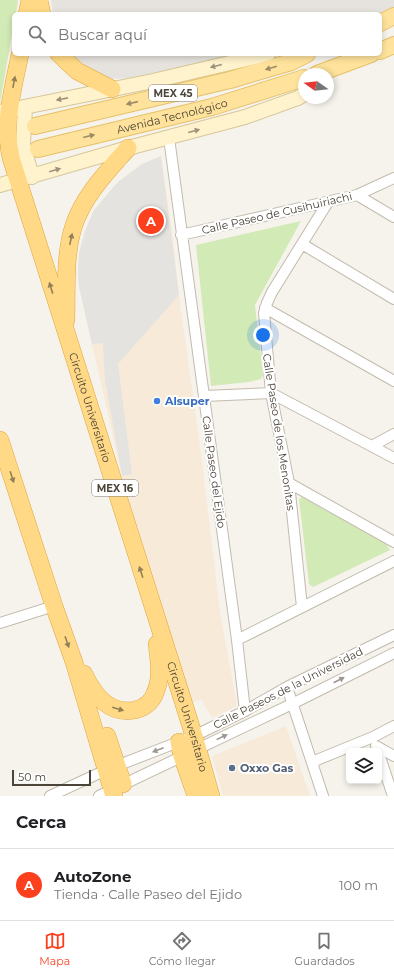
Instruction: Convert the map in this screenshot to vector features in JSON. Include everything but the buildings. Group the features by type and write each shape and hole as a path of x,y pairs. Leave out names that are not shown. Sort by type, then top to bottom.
{"highway":[{"path":"27,12 30,0"},
{"path":"39,0 42,12"},
{"name":"Circuito Universitario","path":"20,56 11,110 7,120 8,148 25,178 66,334 148,594 188,746 211,796"},
{"path":"61,56 77,71 112,90"},
{"path":"66,334 69,250 74,225 84,203 99,181 128,148"},
{"path":"0,440 54,606 112,768"},
{"path":"89,684 103,702 121,711 138,710 151,701 158,685 159,662 148,594"},
{"path":"74,662 82,670 89,684 112,768 112,791"},
{"path":"188,746 196,796"}],"main road":[{"path":"382,22 394,16"},
{"path":"382,50 394,45"},
{"path":"11,110 112,90 259,56"},
{"name":"Avenida Tecnológico","path":"35,126 230,80 291,62 302,56"},
{"path":"334,69 366,56"},
{"name":"Avenida Tecnológico","path":"38,149 212,107 298,80"},
{"path":"0,185 128,148 245,117 298,97"}],"street":[{"name":"Calle Paseo del Ejido","path":"169,138 237,640 245,711"},
{"name":"Calle Paseo de Cusihuiriachi","path":"181,235 357,195 394,178"},
{"path":"357,195 394,217"},
{"name":"Calle Paseo de los Menonitas","path":"302,607 288,483 271,393 264,324 265,308 272,292 328,202"},
{"path":"302,244 394,299"},
{"path":"265,308 394,380"},
{"path":"204,396 271,393 394,458"},
{"path":"372,446 394,434"},
{"path":"288,483 394,542"},
{"path":"237,640 394,561"},
{"path":"0,623 54,606"},
{"name":"Calle Paseos de la Universidad","path":"112,791 287,687 394,635"},
{"name":"Calle Paseos de la Universidad","path":"50,796 112,768 188,746 292,704 394,653"},
{"path":"287,687 323,796"},
{"path":"312,762 377,747 394,726"},
{"path":"377,747 394,756"},
{"path":"377,747 393,796"}],"shaded area":[{"path":"51,0 394,0 394,7 382,13 53,12"},
{"path":"67,56 244,56 153,78 95,79"},
{"path":"161,156 201,453 220,611 237,706 212,718 201,699 192,702 144,552 122,476 79,287 79,253 85,231 94,210 118,182 142,164"},
{"path":"161,156 179,295 118,364 132,474 122,476 105,380 103,343 92,344 79,287 79,253 85,231 94,210 118,182 142,164"},
{"path":"286,726 310,796 223,796 212,756"}],"green space":[{"path":"0,0 18,0 16,12 12,12 12,34 0,103"},
{"path":"301,221 255,305 263,375 261,379 249,382 211,386 196,245"},
{"path":"302,497 386,544 390,550 313,587 309,584 299,499"}],"place":[{"name":"AutoZone","path":"151,221"},
{"name":"Alsuper","path":"157,401"},
{"name":"Oxxo Gas","path":"232,768"}]}
